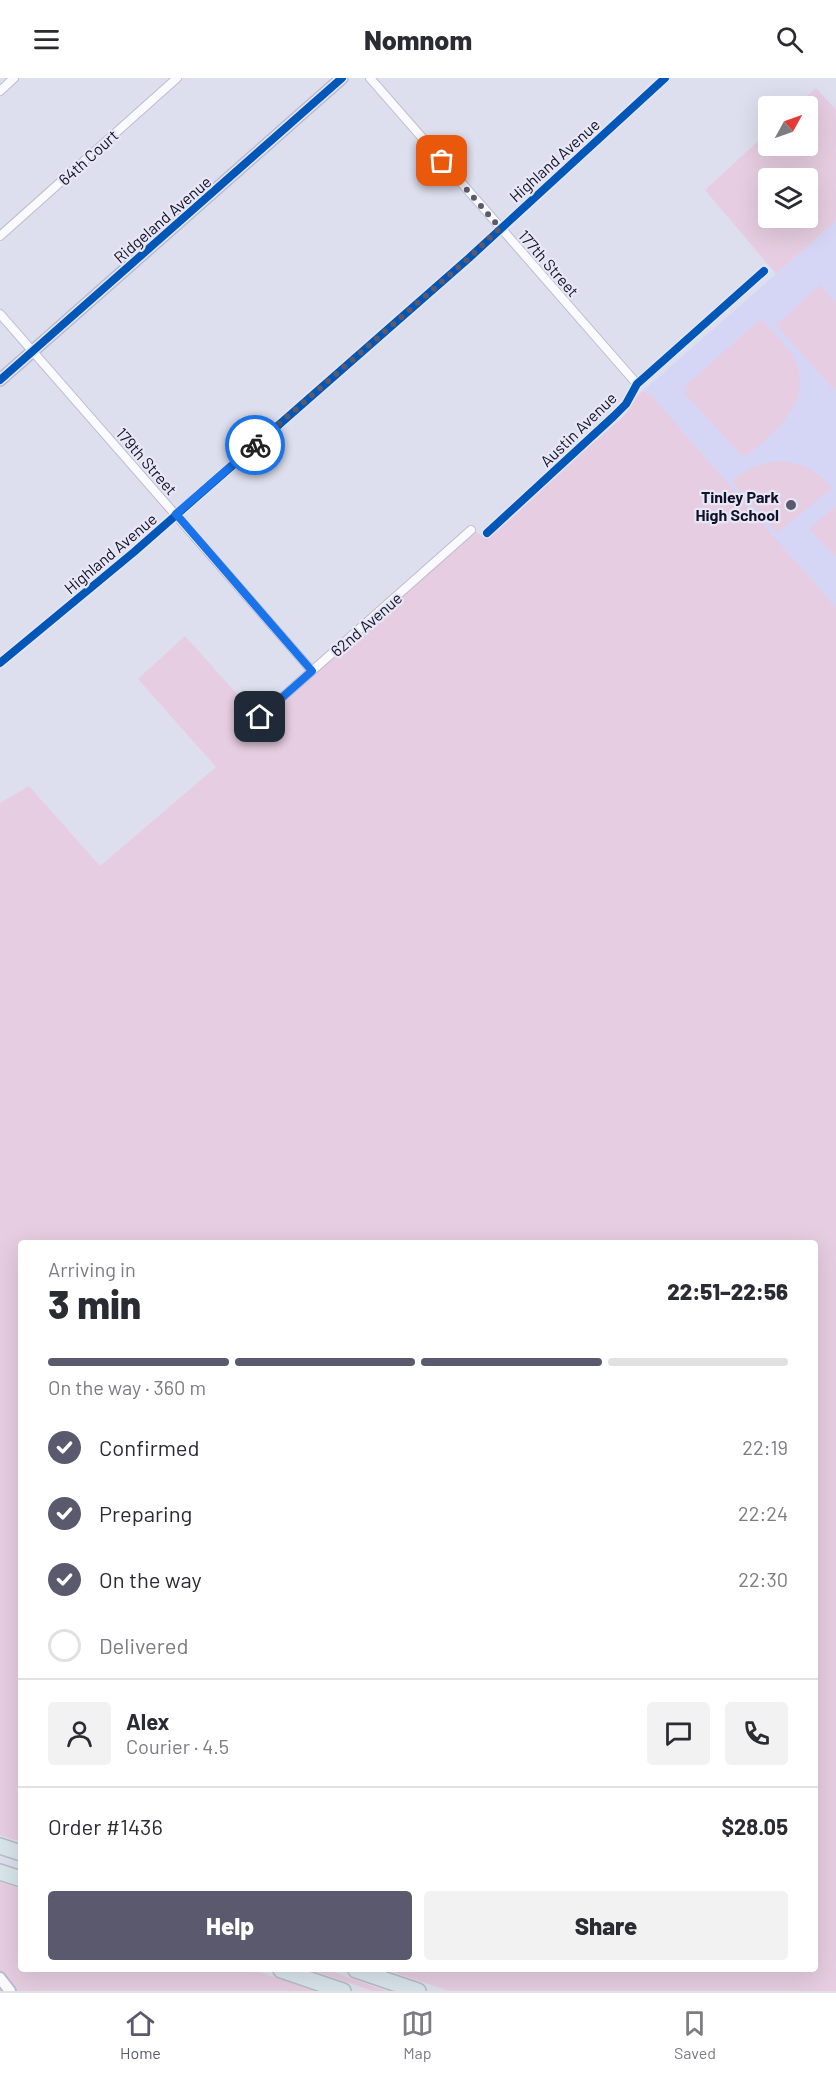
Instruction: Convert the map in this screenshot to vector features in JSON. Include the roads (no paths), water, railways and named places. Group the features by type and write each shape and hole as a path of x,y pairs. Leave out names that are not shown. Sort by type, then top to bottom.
{"highway":[{"path":"0,1846 18,1852"},
{"path":"0,1872 18,1878"},
{"path":"287,1972 343,1991"},
{"path":"362,1972 418,1991"}],"street":[{"path":"0,91 14,78"},
{"name":"64th Court","path":"0,237 177,78"},
{"name":"Ridgeland Avenue","path":"0,380 342,78"},
{"name":"177th Street","path":"370,78 637,384"},
{"name":"Highland Avenue","path":"0,663 134,552 469,258 665,78"},
{"name":"Austin Avenue","path":"487,533 626,404 637,384 764,271"},
{"name":"179th Street","path":"0,314 312,671"},
{"name":"62nd Avenue","path":"260,717 471,530"},
{"path":"0,1978 10,1991"}],"place":[{"name":"Tinley Park High School","path":"791,505"}]}
